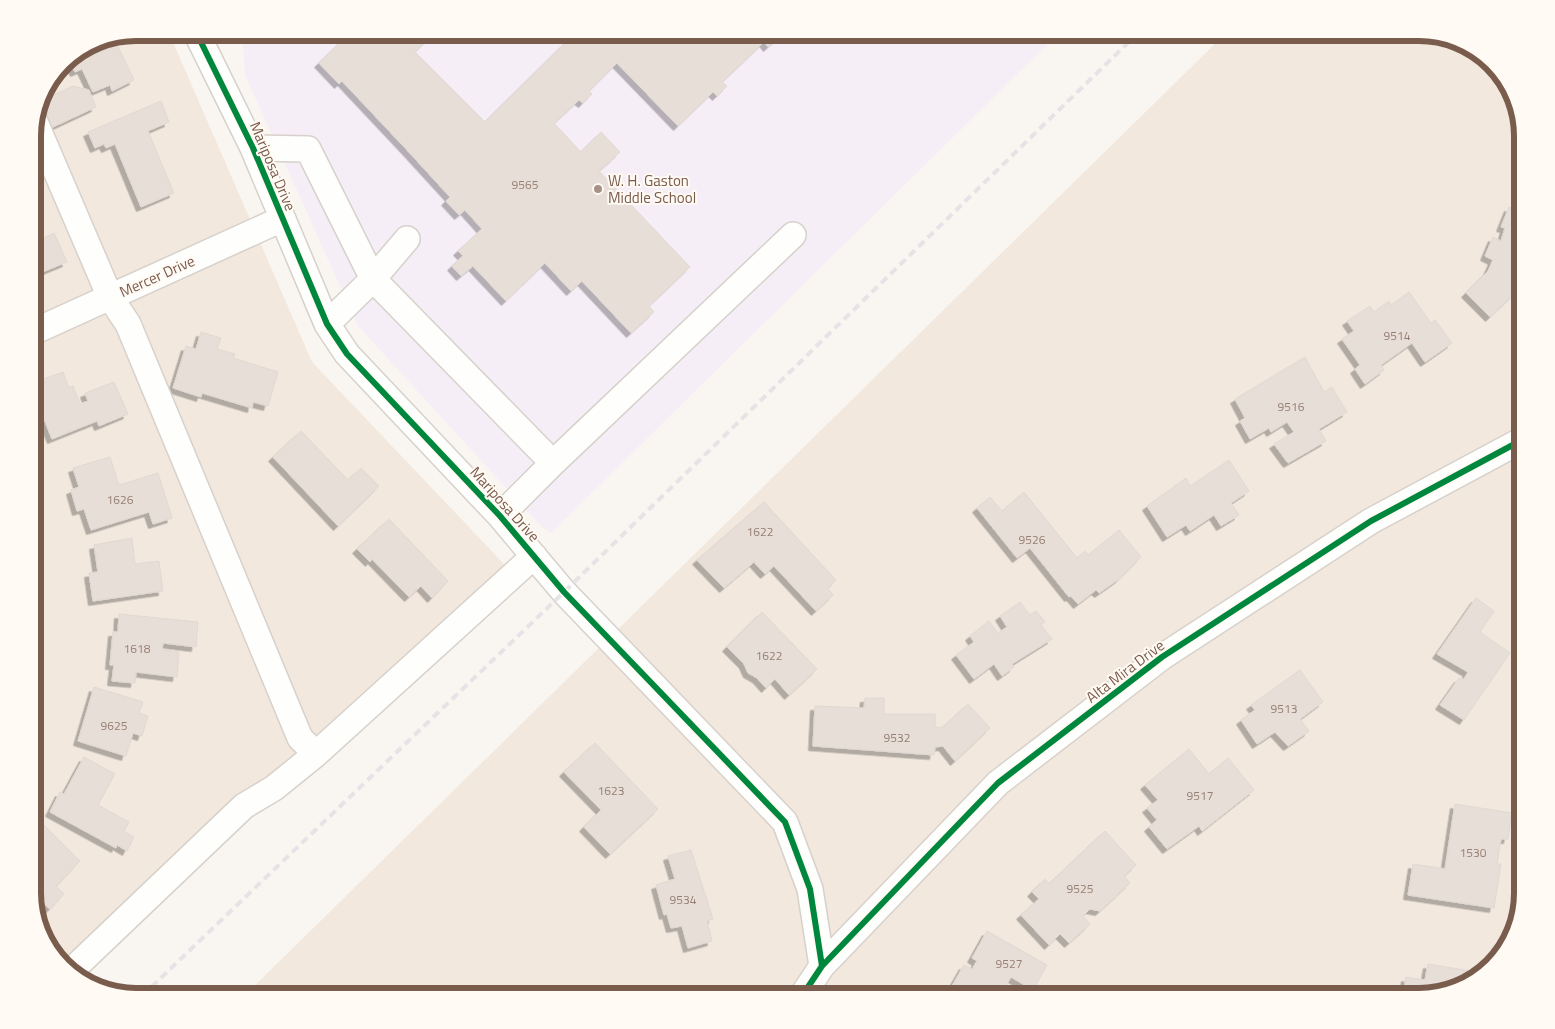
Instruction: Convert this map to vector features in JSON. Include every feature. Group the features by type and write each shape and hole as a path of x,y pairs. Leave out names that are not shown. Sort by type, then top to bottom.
{"street":[{"name":"Mariposa Drive","path":"200,41 253,148 327,324 347,354 500,516 564,592 785,822 810,889 822,966"},
{"path":"41,136 110,297 128,324 300,738 316,754"},
{"path":"253,148 308,149 373,279 553,463"},
{"name":"Mercer Drive","path":"41,328 282,219"},
{"path":"500,516 553,463 793,235"},
{"path":"327,324 373,279 407,239"},
{"name":"Alta Mira Drive","path":"807,988 822,966 998,782 1162,657 1371,521 1514,444"},
{"path":"76,966 244,806 274,788 316,754 534,556"}],"shaded area":[{"path":"130,41 172,41 312,362 505,565 84,973 61,951 46,924 41,899 41,130 44,111 51,94 57,83 73,65 83,57 111,44"},
{"name":"W. H. Gaston Middle School","path":"243,41 1051,41 551,533 540,525 358,326 245,75"},
{"path":"1218,41 1431,42 1455,48 1472,57 1498,83 1511,111 1514,136 1514,893 1512,912 1504,935 1490,956 1472,972 1444,985 1419,988 252,988"}],"building":[{"path":"342,41 426,41 415,52 485,122 567,41 775,41 768,47 764,42 722,82 727,86 717,96 713,92 678,126 617,63 589,91 592,94 583,103 579,100 554,123 581,152 601,132 620,152 599,171 690,267 649,306 654,312 631,333 582,281 571,291 545,263 506,301 473,266 461,276 452,266 463,256 458,251 482,229 465,210 459,215 446,201 450,197 407,150 342,81 339,84 319,63"},
{"path":"116,43 134,80 112,91 110,85 93,92 82,69 75,72 72,66 83,57 100,48"},
{"path":"73,86 89,90 96,107 51,128 44,111 50,97"},
{"path":"161,101 169,122 148,131 174,193 141,207 115,144 106,148 104,144 95,148 88,132"},
{"path":"1509,207 1514,209 1514,294 1490,317 1466,293 1488,271 1493,260 1485,256 1493,237 1501,241 1505,228 1501,227"},
{"path":"54,233 67,262 41,273 41,239"},
{"path":"1409,292 1431,323 1435,320 1452,343 1425,362 1412,343 1381,365 1384,370 1365,384 1355,369 1360,365 1342,339 1354,331 1347,321 1370,306 1374,312 1389,301 1391,305"},
{"path":"201,332 221,338 217,349 235,354 233,358 278,372 268,406 253,402 252,408 202,393 201,397 173,388 186,346 196,349"},
{"path":"1305,357 1324,392 1332,387 1347,412 1319,429 1326,441 1288,463 1274,444 1294,432 1287,422 1271,432 1269,428 1250,439 1240,421 1245,418 1235,399"},
{"path":"63,372 69,388 73,386 80,404 88,401 85,393 114,382 128,414 99,426 97,421 52,439 41,411 41,380"},
{"path":"301,431 348,480 361,468 379,486 338,526 273,457"},
{"path":"110,457 119,485 158,473 172,518 153,524 149,512 91,530 84,509 77,511 71,490 79,487 73,468"},
{"path":"1229,460 1249,491 1231,503 1239,515 1221,526 1214,515 1190,531 1186,525 1167,537 1147,506 1186,478 1190,486"},
{"path":"1024,492 1077,558 1085,551 1088,555 1119,530 1141,557 1119,579 1099,593 1096,590 1078,604 1071,596 1069,597 1030,548 1017,558 977,508 990,497 1002,511"},
{"path":"764,502 836,580 828,588 833,595 816,611 774,566 765,574 754,562 724,588 697,560"},
{"path":"389,519 448,581 432,598 421,586 409,597 372,559 370,562 357,549"},
{"path":"132,538 135,564 159,561 163,591 93,601 89,573 98,572 94,545"},
{"path":"1476,598 1494,611 1480,632 1510,653 1464,720 1440,705 1459,678 1464,679 1468,672 1437,654"},
{"path":"1020,602 1030,615 1036,611 1045,622 1041,625 1052,639 1012,664 1014,667 1002,676 994,664 974,679 956,655 974,642 970,636 989,621 998,633 1007,627 1000,616"},
{"path":"762,612 817,669 789,695 775,679 766,688 757,678 748,673 744,664 727,647"},
{"path":"119,614 198,622 196,647 163,643 162,650 179,652 177,677 136,672 135,683 112,681 114,665 110,665 113,632 118,632"},
{"path":"1300,670 1323,702 1300,719 1309,731 1288,746 1275,732 1257,744 1241,720 1255,710 1251,705"},
{"path":"94,687 143,702 139,713 148,716 142,736 133,733 126,756 78,741"},
{"path":"865,698 884,698 884,714 935,714 935,727 942,728 968,704 990,728 955,761 943,746 935,747 934,755 813,746 815,706 864,708"},
{"path":"595,743 658,809 610,854 584,827 601,810 564,772"},
{"path":"1189,749 1209,774 1228,758 1254,790 1202,831 1199,826 1167,849 1149,827 1157,820 1147,808 1158,800 1145,785"},
{"path":"84,757 115,774 98,805 129,822 124,831 134,837 127,851 117,845 116,848 50,812 60,792 64,794"},
{"path":"1455,804 1512,813 1508,839 1501,839 1497,864 1501,864 1494,908 1408,895 1413,864 1445,869"},
{"path":"44,825 80,861 56,886 64,894 50,909 41,899 41,828"},
{"path":"1105,831 1136,865 1124,876 1130,883 1100,911 1090,909 1083,916 1090,924 1069,943 1060,934 1049,945 1021,915 1039,899 1032,892 1045,879 1049,884"},
{"path":"691,850 713,919 707,921 712,941 688,948 682,926 671,928 667,914 664,915 656,885 675,879 668,856"},
{"path":"987,931 1047,965 1034,988 1030,988 1011,977 1005,988 956,988 952,986 964,965 972,969 977,961 972,958"},
{"path":"1428,964 1473,971 1444,985 1404,988 1406,977 1425,980"}],"railway":[{"path":"150,988 564,592 1130,41"}],"cycle path":[{"path":"200,41 253,148 327,324 347,354 500,516 564,592 785,822 810,889 822,966"},
{"path":"807,988 822,966 998,783 1162,657 1371,521 1514,444"}],"place":[{"name":"W. H. Gaston Middle School","path":"598,189"}]}
